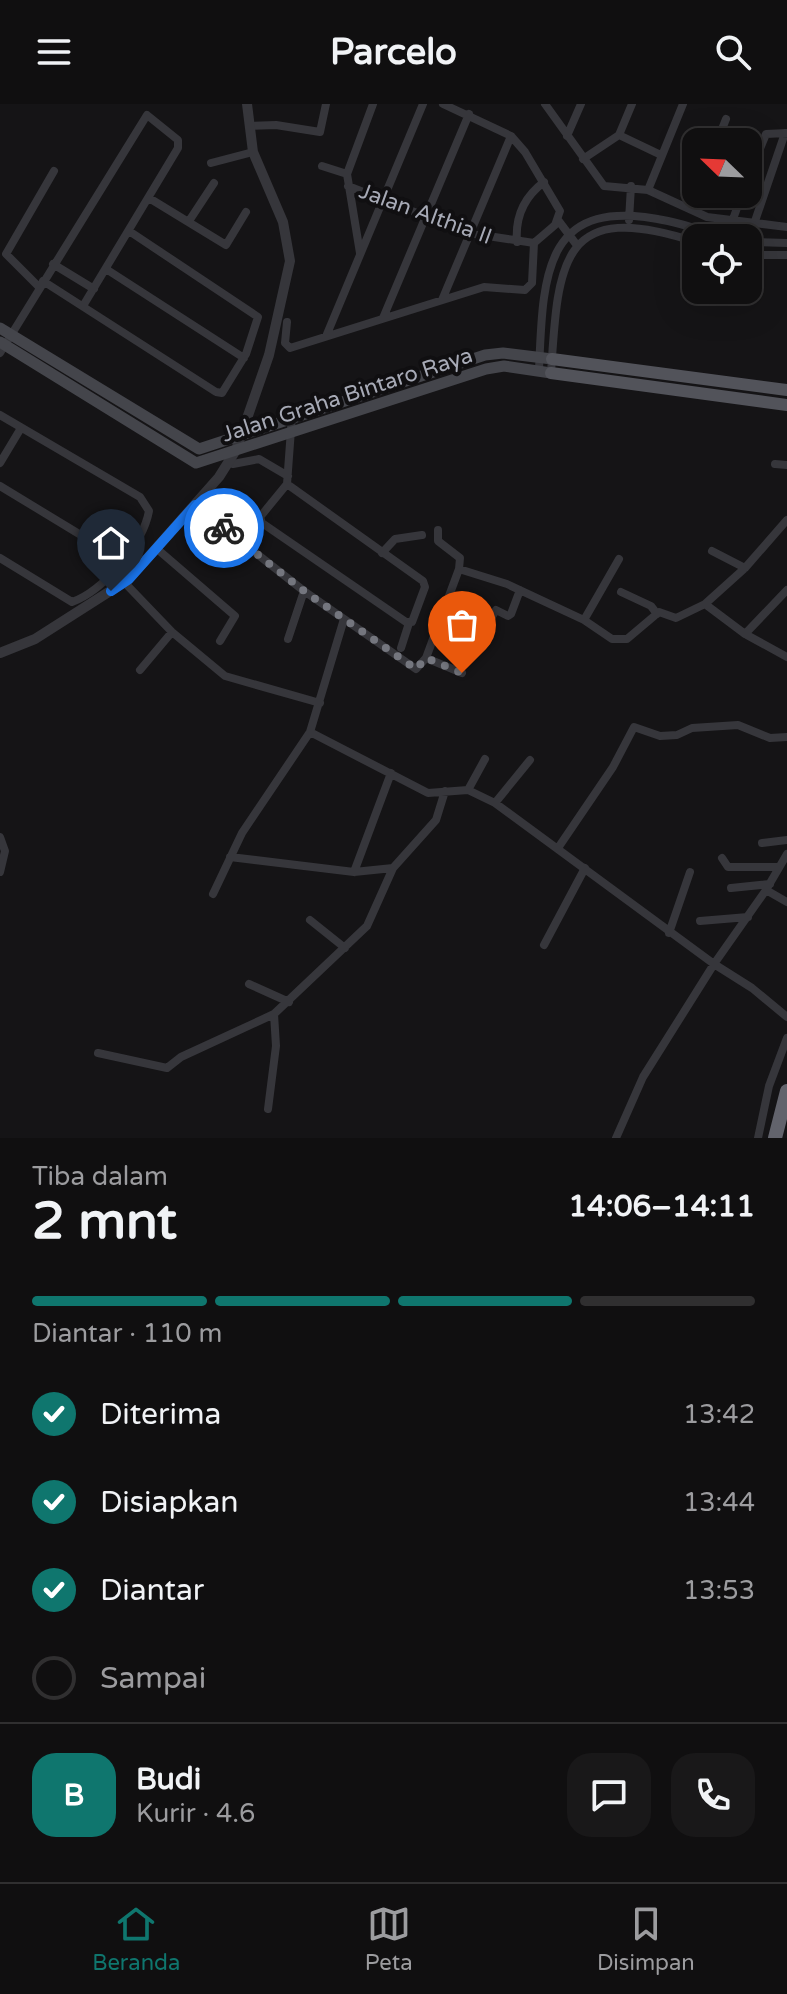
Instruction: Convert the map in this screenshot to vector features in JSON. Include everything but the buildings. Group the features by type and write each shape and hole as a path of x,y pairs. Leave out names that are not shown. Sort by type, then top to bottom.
{"highway":[{"path":"775,1138 787,1091"}],"main road":[{"name":"Jalan Graha Bintaro Raya","path":"0,328 4,344 190,447 207,448 292,416 485,355 787,405"},
{"name":"Jalan Graha Bintaro Raya","path":"100,398 196,463 293,429 504,366 545,365 787,390"}],"street":[{"path":"0,653 35,639 124,582 219,477 236,450 269,355 290,261 283,222 253,152 247,104"},
{"path":"250,126 276,125 321,131 326,104"},
{"path":"360,253 347,174 373,104"},
{"path":"327,334 423,104"},
{"path":"287,322 285,343 290,348 327,334 492,286 530,288 534,243 556,223 559,206 511,136 443,104"},
{"path":"545,104 604,186 631,186 648,190 682,205"},
{"path":"567,136 581,104"},
{"path":"583,159 619,135 632,104"},
{"path":"648,190 683,104"},
{"path":"383,318 469,114"},
{"path":"4,344 147,115 179,143 83,306"},
{"path":"722,128 726,119"},
{"path":"689,208 707,217 754,224 786,133 768,133 762,142"},
{"path":"619,135 661,155"},
{"path":"442,300 511,136"},
{"path":"211,163 253,152"},
{"path":"322,166 347,174"},
{"path":"54,171 6,254 41,284 83,306 222,393 244,358 258,321 256,313 129,231"},
{"path":"517,242 517,221 523,206 544,182"},
{"path":"189,221 214,183"},
{"name":"Jalan Althia II","path":"348,186 468,233 534,243"},
{"path":"628,229 631,186"},
{"path":"149,198 226,245 246,212"},
{"path":"732,222 737,208"},
{"path":"545,365 551,265 565,235 583,222 629,215 682,225"},
{"path":"556,223 575,245"},
{"path":"762,225 787,227"},
{"path":"545,365 562,281 575,245 591,233 628,229 682,239"},
{"path":"762,242 787,243"},
{"path":"762,255 787,255"},
{"path":"53,264 94,289"},
{"path":"106,269 244,358"},
{"path":"448,284 462,294"},
{"path":"0,415 140,497 148,516 108,579 85,597 72,602 0,558"},
{"path":"292,416 288,480 260,517 262,523 409,623"},
{"path":"0,463 21,428"},
{"path":"233,464 259,459 425,584 401,648"},
{"path":"775,464 787,465"},
{"path":"0,486 122,560"},
{"path":"195,505 304,591 416,669 426,658 459,569 460,558 438,541 438,530"},
{"path":"621,592 651,606 657,614 676,618 705,604 745,568 787,520"},
{"path":"382,553 395,539 422,535"},
{"path":"156,548 235,616 220,641"},
{"path":"712,551 745,568"},
{"path":"584,620 619,559"},
{"path":"459,569 520,590 619,640 627,639 657,614"},
{"path":"124,582 172,632 225,676 320,703"},
{"path":"444,608 484,630 496,610 508,616 511,614 520,590"},
{"path":"745,634 787,590"},
{"path":"288,639 304,591"},
{"path":"705,604 745,634 787,657"},
{"path":"213,894 242,833 310,732 344,619"},
{"path":"140,670 172,632"},
{"path":"426,658 462,673"},
{"path":"558,848 613,767 634,727 660,736 677,735 692,728 738,725 770,738 787,737"},
{"path":"310,732 428,793 468,790 495,803 669,933 752,988 787,1017"},
{"path":"468,790 485,759"},
{"path":"495,803 530,760"},
{"path":"354,872 391,773"},
{"path":"98,1053 167,1068 181,1057 225,1040 274,1014 367,926 393,868 436,820 445,791"},
{"path":"0,837 5,851 0,872"},
{"path":"762,843 787,840"},
{"path":"616,1138 643,1077 787,854"},
{"path":"230,857 354,872 393,868"},
{"path":"722,858 728,867 779,867"},
{"path":"544,945 585,868"},
{"path":"669,933 690,872"},
{"path":"731,888 768,887 787,902"},
{"path":"700,921 748,917"},
{"path":"310,920 345,948"},
{"path":"249,984 289,1002"},
{"path":"268,1109 276,1046 274,1014"},
{"path":"758,1138 769,1086 787,1038"}],"way so far":[{"path":"224,528 304,591 416,669 426,658 462,673"}],"route":[{"path":"111,591 129,579 195,505 224,528"}]}
